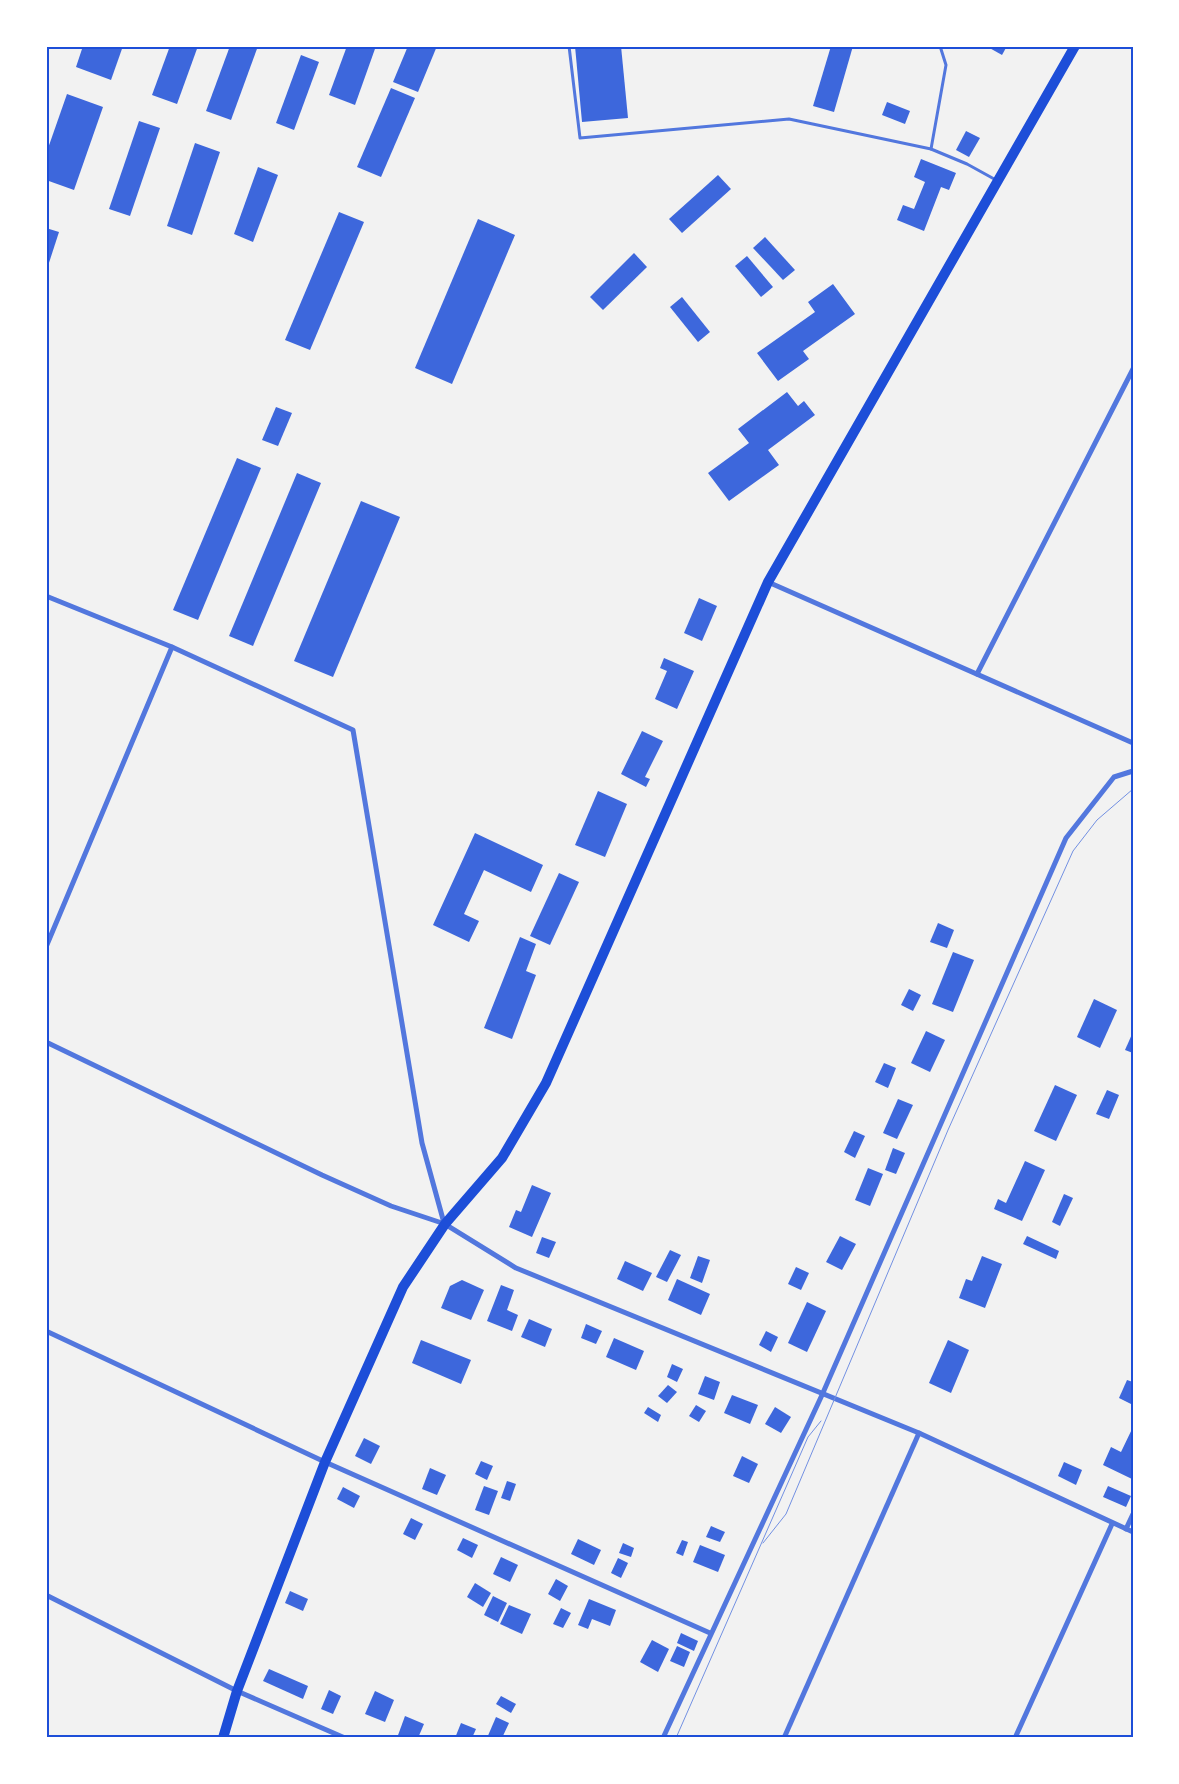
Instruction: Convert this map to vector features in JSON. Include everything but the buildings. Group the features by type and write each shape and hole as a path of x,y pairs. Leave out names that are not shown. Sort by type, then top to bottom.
{"main road":[{"path":"223,1738 237,1691 326,1462 403,1287 444,1224 502,1158 546,1083 768,582 996,180 1075,46"}],"street":[{"path":"977,674 1133,369"},
{"path":"768,582 1133,743"},
{"path":"46,596 172,647 353,730 422,1143 444,1224"},
{"path":"46,947 172,647"},
{"path":"663,1738 710,1633 822,1395 1066,838 1114,777 1133,771"},
{"path":"46,1042 322,1175 391,1206 444,1224 516,1268 822,1395 919,1433 1112,1524 1133,1532"},
{"path":"46,1330 326,1462 710,1633"},
{"path":"784,1738 919,1433"},
{"path":"1126,1529 1133,1514"},
{"path":"1015,1738 1112,1524"},
{"path":"46,1596 237,1691 344,1738"}],"lane":[{"path":"569,46 580,138 789,119 931,150 967,164 996,180"},
{"path":"931,150 946,65 940,46"}],"tram line":[{"path":"763,1543 786,1514 948,1130 1073,851 1097,820 1133,789"},
{"path":"676,1738 808,1437 821,1421"}]}
